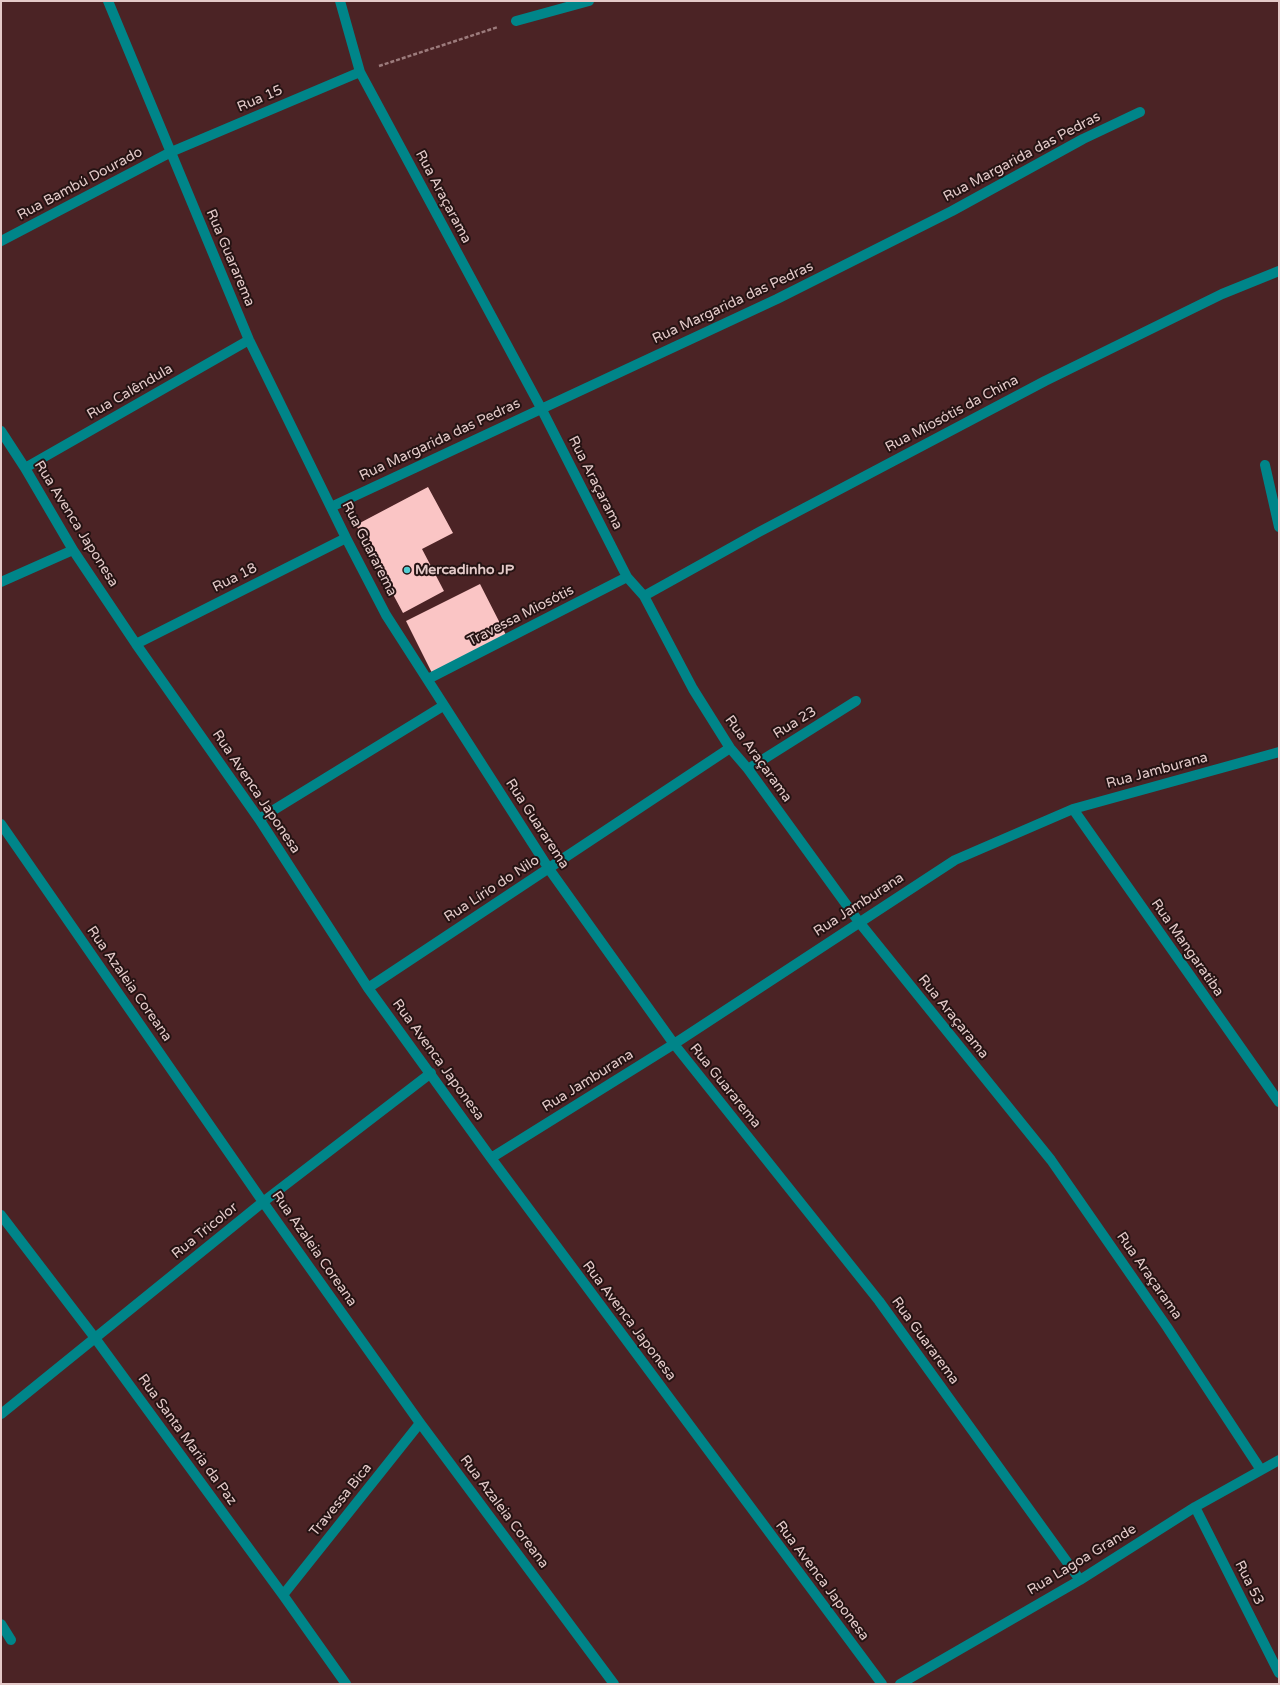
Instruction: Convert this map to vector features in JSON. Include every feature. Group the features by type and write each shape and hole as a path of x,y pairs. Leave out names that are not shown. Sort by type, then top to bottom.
{"street":[{"name":"Rua Guararema","path":"108,1 249,340 346,538 386,615 548,869 674,1044 879,1301 1080,1580"},
{"name":"Rua Araçarama","path":"340,1 360,72 541,408 627,577 644,596 693,689 730,748 748,769 859,922 1051,1160 1167,1327 1261,1470"},
{"path":"516,21 589,1"},
{"name":"Rua 15","path":"172,152 360,72"},
{"name":"Rua Margarida das Pedras","path":"331,506 777,299 952,211 1083,139 1140,112"},
{"name":"Rua Bambú Dourado","path":"1,241 172,152"},
{"name":"Rua Miosótis da China","path":"644,596 759,532 1045,381 1222,294 1279,271"},
{"name":"Rua Calêndula","path":"25,468 249,340"},
{"name":"Rua Avenca Japonesa","path":"1,431 25,468 72,550 259,819 368,988 491,1158 882,1684"},
{"path":"1266,465 1279,527"},
{"name":"Rua 18","path":"136,644 346,538"},
{"path":"1,582 72,550"},
{"name":"Travessa Miosótis","path":"428,679 627,577"},
{"name":"Rua 23","path":"748,769 856,701"},
{"path":"259,819 443,706"},
{"name":"Rua Lírio do Nilo","path":"368,988 730,748"},
{"name":"Rua Jamburana","path":"491,1158 674,1044 956,860 1073,809 1279,752"},
{"name":"Rua Mangaratiba","path":"1073,809 1279,1102"},
{"name":"Rua Azaleia Coreana","path":"1,824 263,1202 420,1423 614,1684"},
{"name":"Rua Tricolor","path":"1,1414 263,1202 430,1073"},
{"name":"Rua Santa Maria da Paz","path":"1,1214 95,1338 283,1595 346,1684"},
{"name":"Travessa Bica","path":"283,1595 420,1423"},
{"name":"Rua Lagoa Grande","path":"900,1684 1080,1580 1195,1507 1279,1460"},
{"name":"Rua 53","path":"1195,1507 1279,1673"},
{"path":"1,1624 11,1640"}],"path":[{"path":"360,72 516,21"}],"building":[{"name":"Mercadinho JP","path":"428,487 453,533 422,549 444,591 403,613 356,525"},
{"path":"480,584 506,635 432,673 406,621"}],"place":[{"name":"Mercadinho JP","path":"407,570"}]}
